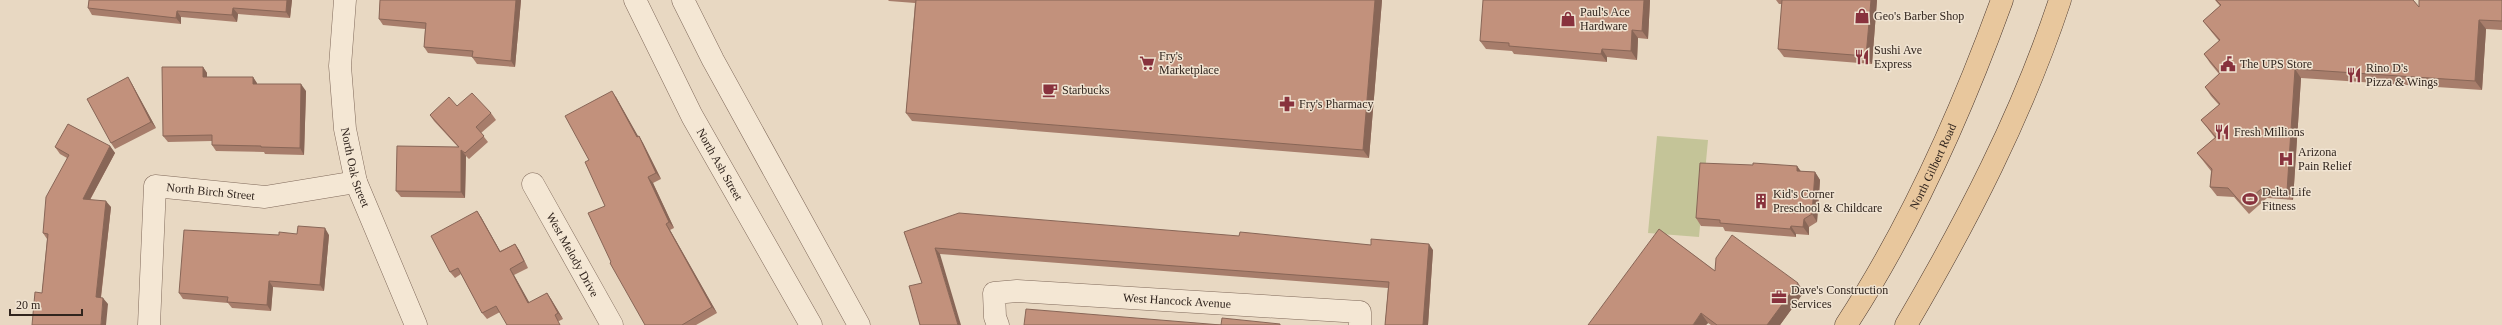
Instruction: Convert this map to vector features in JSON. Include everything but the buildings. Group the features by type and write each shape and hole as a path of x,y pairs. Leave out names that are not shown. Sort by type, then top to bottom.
{"main road":[{"name":"North Gilbert Road","path":"1846,325 1934,169 1962,108 2002,0"},
{"path":"1906,325 1944,259 2011,129 2060,0"}],"street":[{"name":"North Oak Street","path":"345,0 340,66 346,129 356,182 416,325"},
{"name":"North Ash Street","path":"635,0 692,116 811,325"},
{"path":"683,0 713,60 859,325"},
{"name":"North Birch Street","path":"149,325 155,186 265,197 356,182"},
{"name":"West Melody Drive","path":"533,184 612,325"},
{"name":"West Hancock Avenue","path":"998,325 995,317 994,293 1017,291 1360,319"}],"green space":[{"path":"1657,136 1708,140 1699,237 1648,233"}],"place":[{"name":"Geo's Barber Shop","path":"1862,16"},
{"name":"Paul's Ace Hardware","path":"1568,19"},
{"name":"Sushi Ave Express","path":"1862,57"},
{"name":"Fry's Marketplace","path":"1147,63"},
{"name":"The UPS Store","path":"2228,64"},
{"name":"Rino D's Pizza & Wings","path":"2354,75"},
{"name":"Starbucks","path":"1050,90"},
{"name":"Fry's Pharmacy","path":"1287,104"},
{"name":"Fresh Millions","path":"2222,132"},
{"name":"Arizona Pain Relief","path":"2286,159"},
{"name":"Delta Life Fitness","path":"2250,199"},
{"name":"Kid's Corner Preschool & Childcare","path":"1761,201"},
{"name":"Dave's Construction Services","path":"1779,297"}]}
